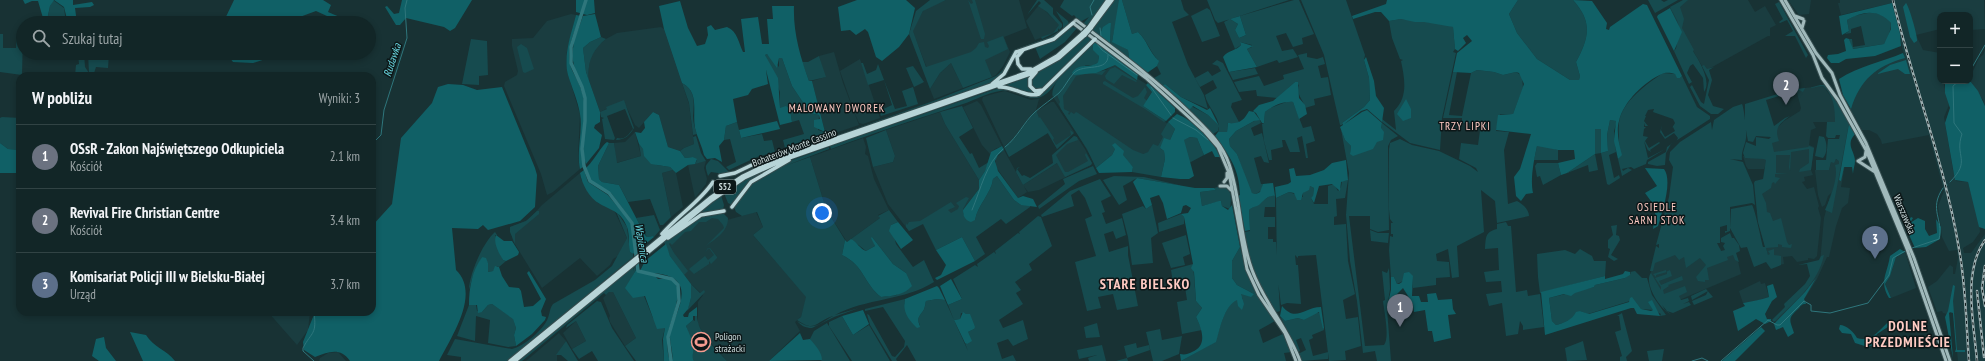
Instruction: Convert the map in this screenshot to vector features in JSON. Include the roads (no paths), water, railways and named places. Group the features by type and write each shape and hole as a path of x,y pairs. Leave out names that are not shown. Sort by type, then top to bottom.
{"highway":[{"name":"Bohaterów Monte Cassino","path":"1090,28 1108,0"},
{"name":"Bohaterów Monte Cassino","path":"510,361 727,188 766,167 1040,68 1084,34 1112,0"},
{"path":"1040,68 1028,70 1018,66 1018,55 1022,50 1057,37 1075,22"},
{"path":"987,88 1009,87 1034,95 1041,93 1096,38"},
{"path":"987,88 1004,74 1016,52 1030,47"},
{"path":"1040,68 1030,79 1031,88 1039,91 1049,86"},
{"name":"Bohaterów Monte Cassino","path":"640,257 653,244 710,198 730,184 765,164 808,148 987,88"},
{"path":"720,176 735,173 761,161 808,148"},
{"path":"732,207 751,182 800,154"},
{"path":"653,244 671,223 701,197 713,182"},
{"path":"650,250 701,215 724,211"},
{"name":"Bohaterów Monte Cassino","path":"515,361 633,262"}],"main road":[{"name":"Warszawska","path":"1781,0 1813,55 1825,82 1840,99 1865,144 1909,249 1950,361"},
{"path":"1785,0 1802,30"},
{"path":"1794,16 1803,20 1802,30"},
{"path":"1075,22 1146,78 1218,147 1227,167 1247,255 1256,281 1288,332 1300,361"},
{"name":"Warszawska","path":"1802,30 1819,58 1834,78 1840,99"},
{"path":"1096,38 1148,75 1207,130 1221,146 1231,169 1244,256 1253,282 1283,330 1296,361"},
{"name":"Warszawska","path":"1865,144 1875,172 1909,249 1946,361"},
{"path":"1866,150 1864,158 1857,160 1860,164 1875,172"},
{"path":"1224,182 1227,177 1227,167"},
{"path":"1220,186 1228,187 1232,191"}],"waterway":[{"name":"Rudawka","path":"376,140 381,135 384,110 407,38 405,8 407,0"},
{"name":"Wapienica","path":"586,0 571,47 571,63 582,87 585,98 585,121 582,149 584,166 590,181 609,193 632,223 638,271 672,279 678,285 679,301 668,337 671,361"},
{"path":"1092,15 1090,7 1094,0"},
{"path":"1100,28 1101,36"},
{"path":"1097,44 1102,50 1137,75"},
{"path":"1973,66 1985,45"},
{"path":"1005,147 1014,139 1035,112 1059,93 1074,73 1083,68 1100,66 1104,64 1107,61 1108,55"},
{"path":"1950,182 1957,175 1961,163 1960,142 1962,134 1954,123 1953,86 1955,84"},
{"path":"1151,87 1171,115"},
{"path":"1173,118 1196,130 1208,140"},
{"path":"972,210 984,177 992,161 1003,149"},
{"path":"1912,248 1939,239 1940,226 1936,209 1937,202 1943,188"},
{"path":"1721,361 1768,320 1780,325 1804,301 1811,305 1811,311 1830,313 1868,303 1889,275 1893,258 1907,250"},
{"name":"Rudawka","path":"314,361 303,351 303,348 313,332 315,325 315,316"},
{"path":"1692,361 1702,358 1708,361"}],"railway":[{"path":"1893,0 1946,186 1953,217 1963,277 1969,361"},
{"path":"1977,361 1972,315 1972,283 1978,253 1985,240"},
{"path":"1985,266 1982,288 1985,306"},
{"path":"1977,291 1984,357"}],"place":[{"name":"Revival Fire Christian Centre","path":"1786,105"},
{"name":"Komisariat Policji III w Bielsku-Białej","path":"1875,259"},
{"name":"OSsR - Zakon Najświętszego Odkupiciela","path":"1400,327"},
{"name":"Poligon strażacki","path":"701,342"}],"district":[{"name":"MALOWANY DWOREK","path":"837,108"},
{"name":"TRZY LIPKI","path":"1465,126"},
{"name":"OSIEDLE SARNI STOK","path":"1657,213"},
{"name":"STARE BIELSKO","path":"1145,284"},
{"name":"DOLNE PRZEDMIEŚCIE","path":"1908,334"}]}
